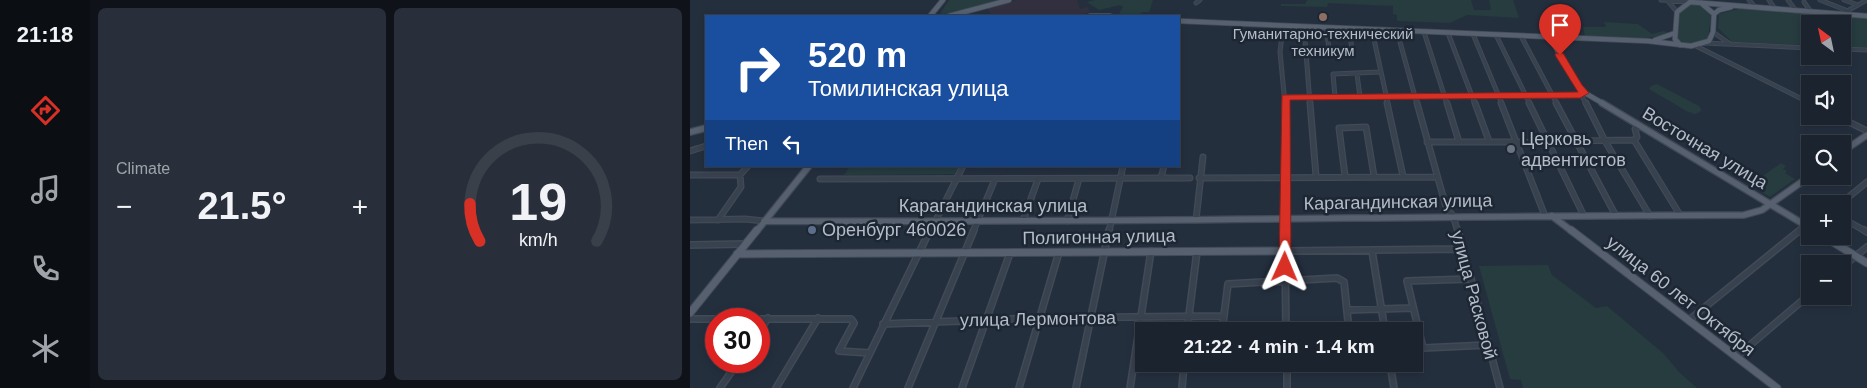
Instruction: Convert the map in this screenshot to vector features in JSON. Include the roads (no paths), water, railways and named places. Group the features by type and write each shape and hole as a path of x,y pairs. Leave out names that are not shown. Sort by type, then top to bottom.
{"main road":[{"path":"933,15 943,0"},
{"path":"952,15 1009,0"},
{"path":"1680,45 1675,41 1677,12 1689,1 1811,12 1850,13 1867,16"},
{"path":"1180,21 1648,41 1696,46 1710,40 1713,32 1714,14 1701,3"},
{"path":"1714,14 1735,6"},
{"path":"1648,41 1675,33"},
{"path":"1550,37 1582,94"},
{"name":"Восточная улица","path":"1582,94 1640,126 1801,223"},
{"path":"690,132 705,128"},
{"path":"1851,145 1867,133"},
{"path":"690,313 808,167"},
{"name":"Карагандинская улица","path":"764,221 978,222 1453,216 1744,215 1756,213 1801,183"},
{"name":"улица 60 лет Октября","path":"1548,216 1567,227 1777,388"},
{"path":"1563,216 1567,227"},
{"path":"1286,218 1286,251"},
{"path":"1838,245 1867,263"},
{"name":"Полигонная улица","path":"737,254 1286,251"}],"street":[{"path":"1196,3 1200,0"},
{"path":"1661,0 1689,1"},
{"path":"1667,0 1677,12"},
{"path":"1729,0 1735,6"},
{"path":"1749,0 1755,7"},
{"path":"1768,0 1775,9"},
{"path":"1788,0 1796,10"},
{"path":"1820,0 1850,13 1867,0"},
{"path":"1844,0 1858,5"},
{"path":"1804,2 1811,12"},
{"path":"1283,26 1279,45 1281,68 1284,73 1285,97 1286,218"},
{"path":"1304,27 1316,176"},
{"path":"1326,28 1330,55"},
{"path":"1349,29 1353,56"},
{"path":"1372,30 1404,176"},
{"name":"улица Расковой","path":"1397,31 1446,207 1453,216 1500,388"},
{"path":"1424,32 1460,142"},
{"path":"1713,32 1731,45"},
{"path":"1448,33 1489,141"},
{"path":"1473,34 1548,216"},
{"path":"1496,35 1584,216"},
{"path":"1521,36 1616,216"},
{"path":"1704,44 1801,48"},
{"path":"1696,46 1801,98"},
{"path":"1851,49 1867,50"},
{"path":"1335,97 1333,74 1380,72"},
{"path":"1357,74 1360,97"},
{"path":"1285,97 1582,94 1606,141 1650,216"},
{"path":"1851,124 1867,133"},
{"path":"1634,140 1637,137 1635,129 1640,126"},
{"path":"1345,176 1339,128 1366,128 1374,176"},
{"path":"1565,141 1634,140"},
{"path":"1634,140 1680,215"},
{"path":"1428,142 1526,142"},
{"path":"1537,142 1556,142"},
{"path":"690,151 705,146"},
{"path":"1196,220 1203,157"},
{"path":"690,175 740,175 747,167"},
{"path":"853,388 883,324 963,167"},
{"path":"1076,388 1123,167"},
{"path":"1161,178 1164,167"},
{"path":"718,220 741,187 740,175"},
{"path":"1200,178 1437,176"},
{"path":"820,178 1190,178"},
{"path":"1067,221 1079,178"},
{"path":"908,388 995,179"},
{"path":"1022,221 1038,179"},
{"path":"1851,195 1867,182"},
{"path":"690,220 756,219 764,221"},
{"path":"1851,223 1867,232"},
{"path":"1689,320 1801,232"},
{"path":"736,244 737,254"},
{"path":"690,245 745,244"},
{"path":"1851,260 1867,247"},
{"name":"Полигонная улица","path":"1286,251 1462,249"},
{"path":"1130,388 1151,251"},
{"path":"1188,322 1196,251"},
{"path":"1286,251 1286,322"},
{"path":"1372,251 1383,322"},
{"path":"1019,388 1059,252"},
{"path":"962,388 1010,253"},
{"path":"1223,322 1228,284 1341,279 1344,282 1349,322"},
{"path":"1470,279 1408,281 1423,348 1487,345"},
{"path":"1736,357 1801,302"},
{"path":"1348,310 1413,308"},
{"name":"улица Лермонтова","path":"883,324 1039,318 1223,316"},
{"path":"770,318 818,318 854,321 840,351 870,353"},
{"path":"776,388 818,318"},
{"path":"690,319 705,319"},
{"path":"1182,388 1183,372"},
{"path":"1287,372 1287,388"},
{"path":"1391,372 1394,388"},
{"path":"720,388 731,373"}],"place":[{"name":"Гуманитарно-технический техникум","path":"1323,17"},
{"name":"Церковь адвентистов","path":"1511,149"},
{"name":"Оренбург 460026","path":"812,230"}]}
